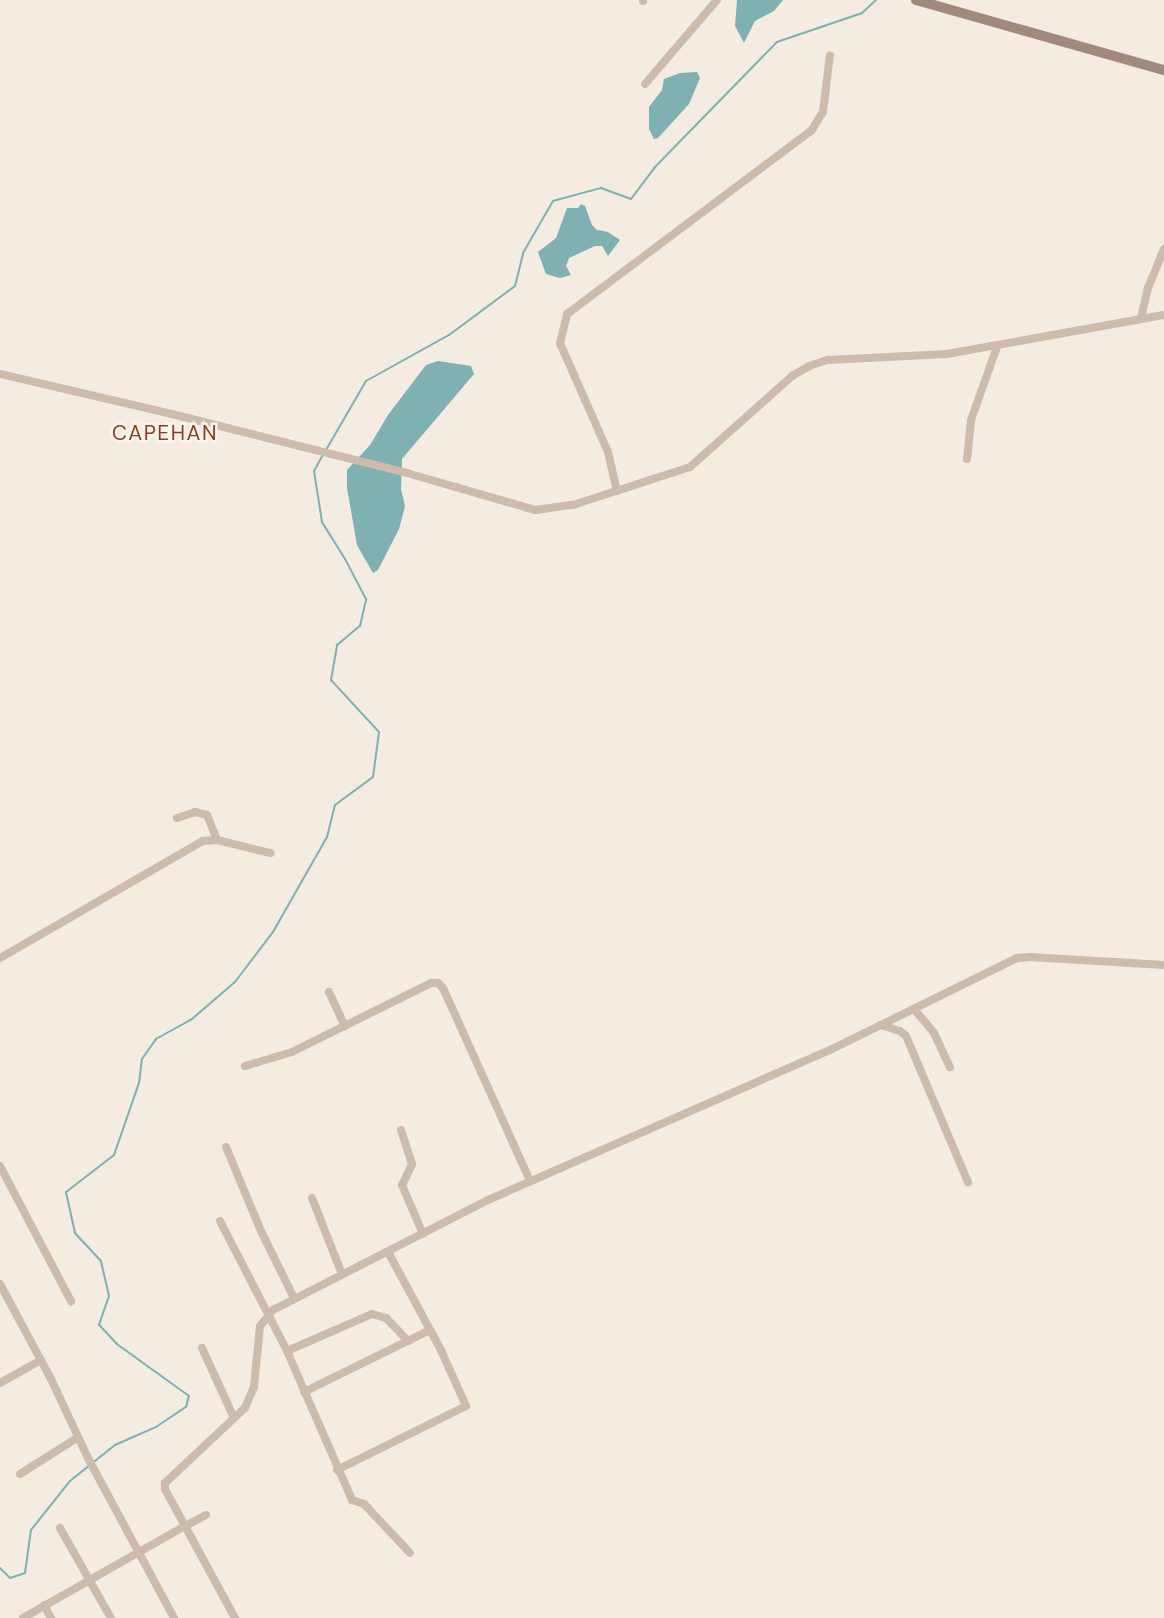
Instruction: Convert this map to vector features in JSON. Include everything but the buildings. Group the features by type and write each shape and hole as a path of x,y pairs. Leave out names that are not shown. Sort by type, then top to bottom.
{"street":[{"path":"645,84 717,0"},
{"path":"916,0 1164,70"},
{"path":"617,491 608,452 560,343 567,314 812,130 823,112 830,55"},
{"path":"1141,318 1148,288 1164,249"},
{"path":"0,374 345,458 535,510 573,505 690,467 792,376 809,366 828,360 936,355 1164,315"},
{"path":"967,459 971,420 997,346"},
{"path":"177,818 195,812 207,815 217,840"},
{"path":"0,958 203,842 217,840 270,853"},
{"path":"235,1618 165,1489 165,1483 244,1408 254,1388 259,1331 266,1315 342,1274 530,1181 903,1015 1021,957 1164,965"},
{"path":"245,1066 292,1052 431,983 441,985 530,1181"},
{"path":"329,992 345,1026"},
{"path":"914,1009 934,1033 950,1067"},
{"path":"903,1015 903,1032 968,1182"},
{"path":"881,1025 903,1032"},
{"path":"401,1130 412,1164 402,1185 423,1233"},
{"path":"226,1147 261,1231 294,1299"},
{"path":"0,1166 72,1301"},
{"path":"312,1198 342,1274"},
{"path":"220,1221 286,1351 352,1500 364,1504 410,1553"},
{"path":"338,1470 465,1408 465,1400 388,1252"},
{"path":"0,1284 41,1360 77,1438 174,1618"},
{"path":"286,1351 372,1314 386,1318 408,1341"},
{"path":"304,1392 430,1330"},
{"path":"202,1348 234,1418"},
{"path":"0,1383 41,1360"},
{"path":"20,1474 77,1438"},
{"path":"23,1618 206,1515"},
{"path":"60,1528 111,1618"},
{"path":"44,1605 51,1618"}],"water":[{"path":"737,0 783,0 774,11 755,21 744,43 735,26"},
{"path":"697,72 700,78 689,104 658,138 654,139 649,129 649,107 662,90 664,79 680,73"},
{"path":"581,204 585,206 592,225 597,230 608,232 620,240 608,256 602,246 595,246 569,258 566,266 571,275 560,278 546,274 538,252 556,238 567,208 578,208"},
{"path":"438,361 471,366 474,374 402,459 401,489 405,506 399,529 378,570 373,573 357,545 347,488 347,470 370,445 388,415 426,365"}],"waterway":[{"path":"326,450 366,381 449,335 515,286 523,253 553,201 601,188 631,199 654,168 777,42 862,13 876,0"},
{"path":"0,1568 10,1578 25,1573 31,1530 70,1481 115,1445 156,1427 186,1407 189,1396 117,1344 99,1325 109,1296 101,1261 75,1233 66,1192 114,1155 139,1083 142,1059 156,1039 192,1019 235,982 273,932 327,837 335,805 373,777 379,732 331,680 337,645 360,626 366,599 322,522 314,471 323,455"}],"district":[{"name":"CAPEHAN","path":"165,433"}]}
